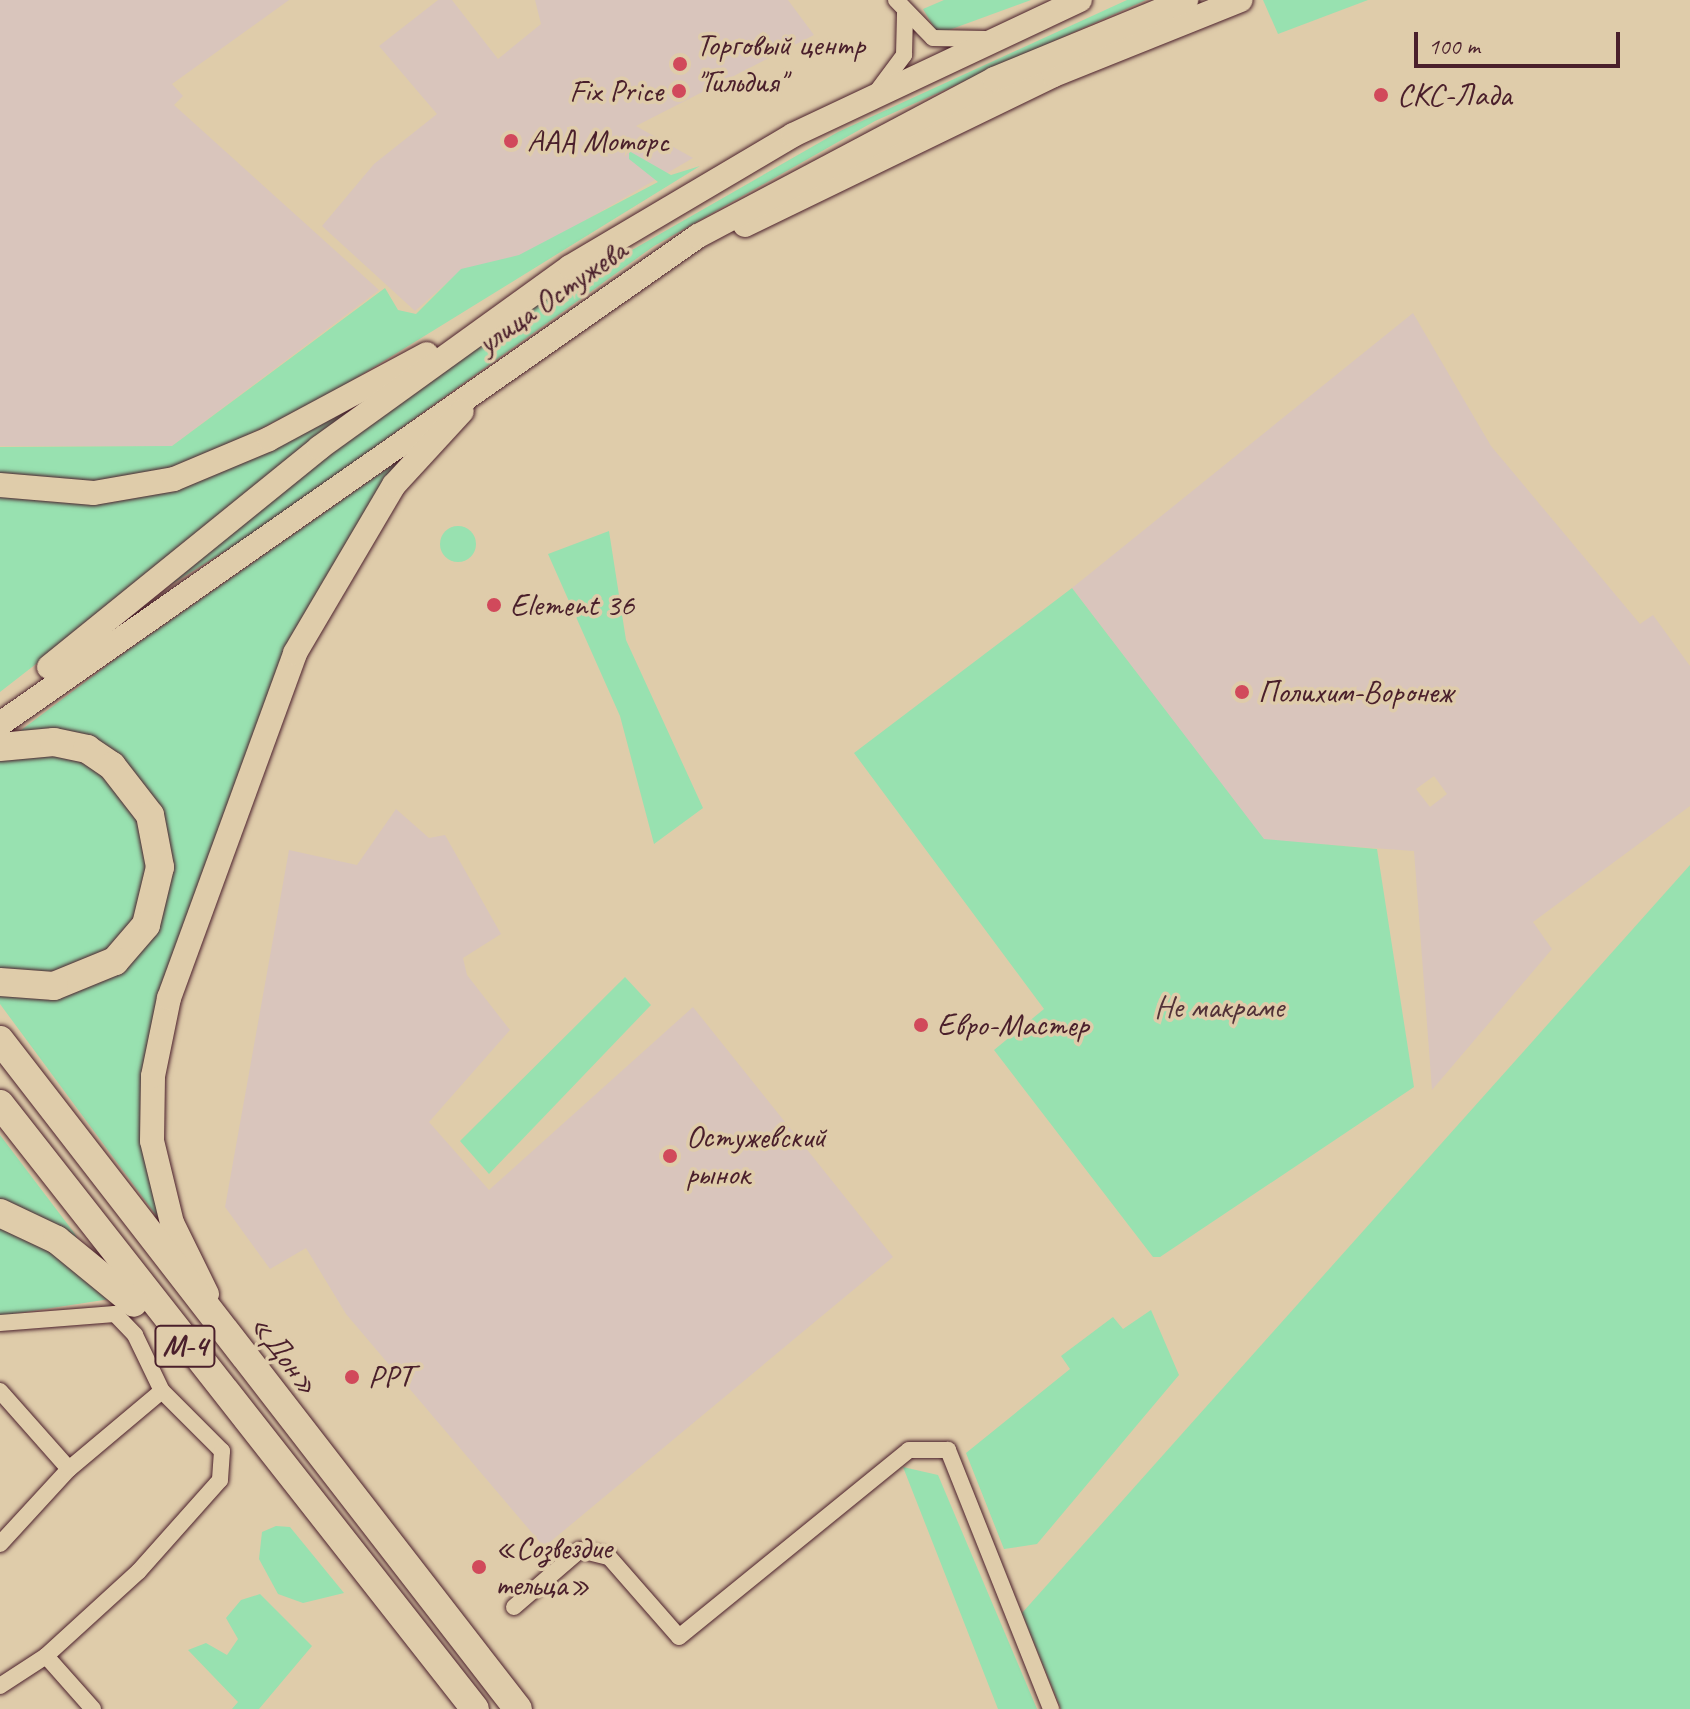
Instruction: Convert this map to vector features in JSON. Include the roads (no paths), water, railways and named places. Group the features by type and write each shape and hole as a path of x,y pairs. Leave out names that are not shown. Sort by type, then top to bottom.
{"highway":[{"path":"0,747 54,742 87,749 112,766 150,815 160,867 146,925 115,961 54,986 0,982"},
{"name":"«Дон»","path":"0,1040 518,1709"},
{"name":"М-4","path":"0,1104 187,1349 475,1709"},
{"path":"0,1213 79,1254 187,1349"}],"main road":[{"name":"улица Остужева","path":"0,706 232,515 506,309 691,190 865,101 1080,0"},
{"name":"улица Остужева","path":"0,724 600,299 857,146 1186,0"},
{"path":"600,299 940,128 1241,0"},
{"path":"0,485 113,492 193,473 506,309"},
{"path":"229,1339 172,1223 156,1163 153,1076 169,998 318,608 394,485 509,365"}],"street":[{"path":"901,4 940,40 995,38"},
{"path":"865,101 904,55 901,4"},
{"path":"0,1323 115,1314 135,1335 162,1391 222,1451 224,1472 204,1501 46,1656 0,1686"},
{"path":"0,1391 69,1469"},
{"path":"0,1544 69,1469 162,1391"},
{"path":"514,1607 580,1550 609,1557 679,1637 909,1450 948,1450 1051,1709"},
{"path":"46,1656 93,1709"}],"place":[{"name":"Торговый центр \"Гильдия\"","path":"680,64"},
{"name":"Fix Price","path":"679,91"},
{"name":"СКС-Лада","path":"1381,95"},
{"name":"ААА Моторс","path":"511,141"},
{"name":"Element 36","path":"494,605"},
{"name":"Полихим-Воронеж","path":"1242,692"},
{"name":"Евро-Мастер","path":"921,1025"},
{"name":"Остужевский рынок","path":"670,1156"},
{"name":"РРТ","path":"352,1377"},
{"name":"«Созвездие тельца»","path":"479,1567"}],"park label":[{"name":"Не макраме","path":"1219,1007"}]}
